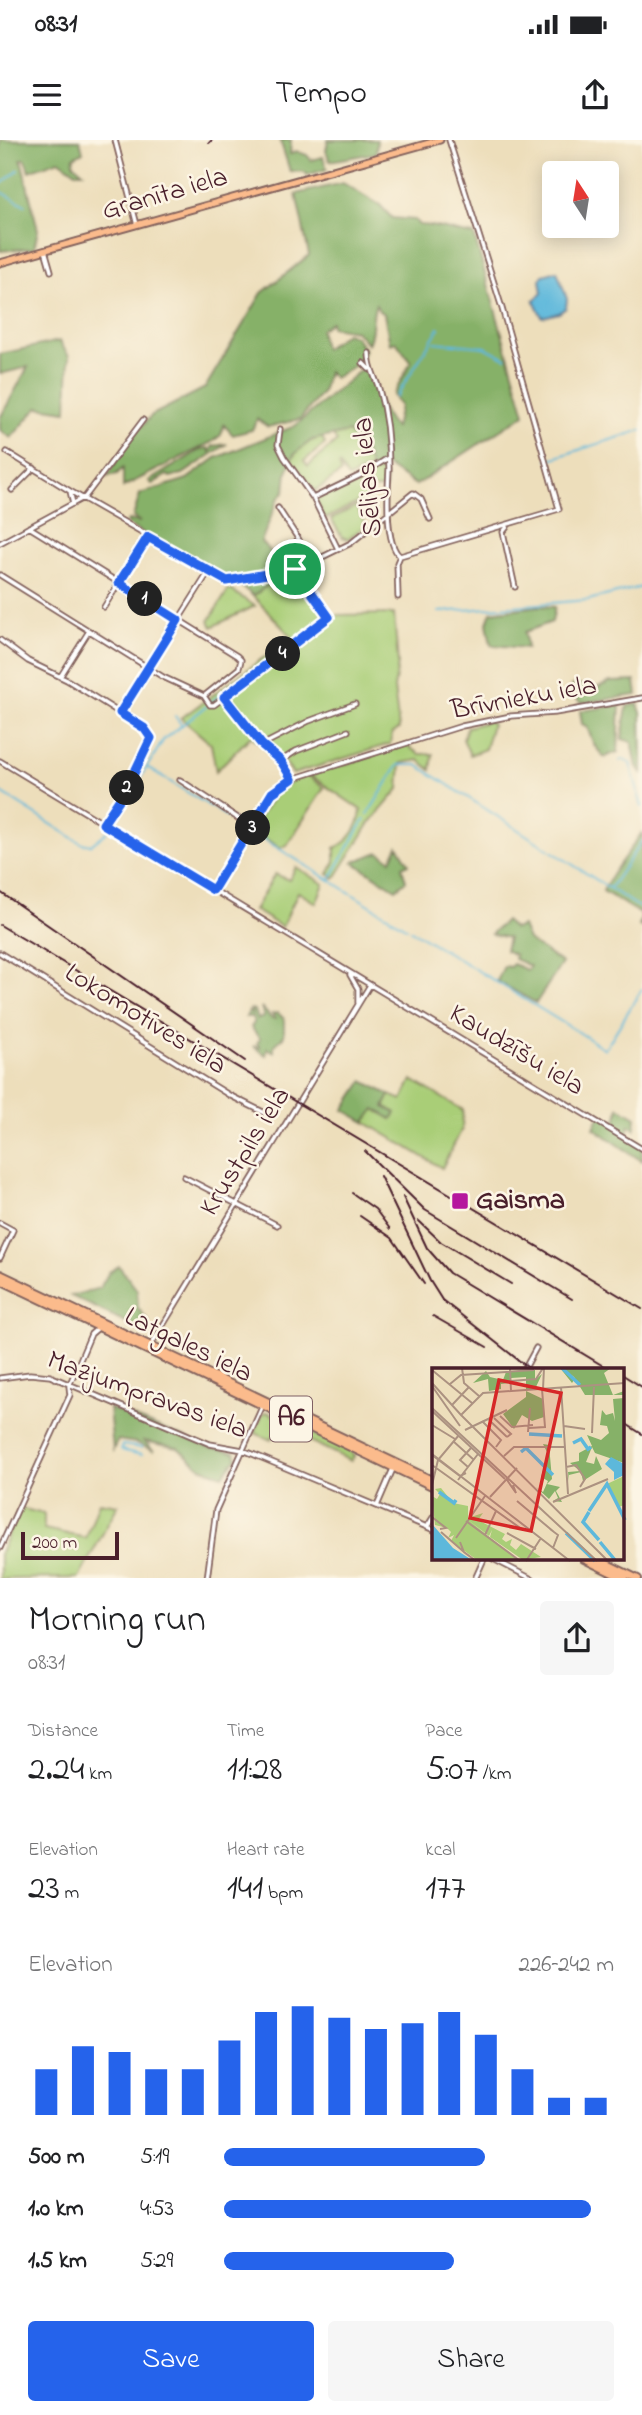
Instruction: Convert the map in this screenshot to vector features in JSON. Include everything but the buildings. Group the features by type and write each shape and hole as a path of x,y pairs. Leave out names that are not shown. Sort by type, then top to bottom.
{"highway":[{"name":"Latgales iela","path":"0,1274 432,1486"},
{"name":"Latgales iela","path":"0,1280 86,1322 149,1347"},
{"name":"Latgales iela","path":"264,1403 432,1480"},
{"path":"588,1561 625,1578"},
{"path":"601,1561 638,1578"}],"main road":[{"name":"Granīta iela","path":"0,263 440,140"}],"street":[{"path":"115,140 137,225"},
{"path":"400,556 559,509 501,304 449,140"},
{"path":"45,250 51,271"},
{"name":"Sēlijas iela","path":"369,353 370,370 379,390 385,417 388,458 387,512 391,518 393,545 400,556 398,597"},
{"path":"363,363 370,370"},
{"path":"0,543 85,497 144,420"},
{"path":"280,429 278,444 284,457 313,498 338,549"},
{"path":"7,453 220,579 234,581 309,564 351,543 413,493 418,495 430,519"},
{"path":"313,498 363,474 388,458"},
{"path":"12,490 34,468"},
{"path":"70,491 73,504"},
{"path":"278,508 299,540 309,564"},
{"path":"508,525 503,533 515,587"},
{"path":"29,527 241,660 239,668 204,695"},
{"path":"104,607 148,537"},
{"path":"0,575 148,667 204,695 210,705 329,617 295,569"},
{"path":"120,713 208,573"},
{"path":"60,677 90,631"},
{"path":"0,640 27,661 60,677 144,728 150,736 150,745 103,824"},
{"path":"213,890 272,793 292,779 281,761 262,745 224,697"},
{"name":"Brīvnieku iela","path":"292,779 414,741 511,716 555,713 642,698"},
{"path":"262,745 309,720 355,704"},
{"path":"281,761 296,751 348,732"},
{"path":"0,761 370,985 357,1007"},
{"path":"180,780 253,828"},
{"name":"Lokomotīves iela","path":"0,953 229,1095 271,1116"},
{"path":"349,973 358,989 357,1007"},
{"name":"Kaudzīšu iela","path":"370,985 642,1149"},
{"name":"Krustpils iela","path":"149,1347 357,1007"},
{"path":"184,1177 277,1225"},
{"path":"0,1223 13,1230 0,1258"},
{"path":"86,1322 91,1334"},
{"path":"0,1548 70,1395 69,1386 91,1334 100,1327"},
{"path":"525,1368 536,1348"},
{"name":"Mazjumpravas iela","path":"0,1378 30,1374 50,1376 210,1444 243,1450 432,1529"},
{"path":"207,1578 214,1515 264,1403"},
{"path":"377,1506 393,1468"},
{"path":"427,1527 432,1519"},
{"path":"475,1578 483,1561"},
{"path":"497,1561 532,1578"}],"green space":[{"path":"0,140 80,140 83,152 74,157 73,163 83,172 76,172 59,160 29,171 25,159 21,159 38,230 34,248 0,251"},
{"path":"280,140 291,140 290,154 296,151 307,155 311,160 323,157 327,169 307,175 305,172 290,171"},
{"path":"328,140 377,140 376,153 330,161 326,151"},
{"path":"343,183 380,205 392,218 415,220 419,225 474,235 525,414 416,485 383,464 372,471 359,437 354,439 348,432 312,440 294,454 287,472 285,491 278,499 261,542 275,556 297,563 253,596 229,576 208,573 127,524 128,520 140,522 133,517 140,494 187,479 216,458 295,426 363,368 395,428 400,406 393,395 411,362 396,342 390,344 384,314 376,304 368,344 356,331 331,327 331,322 320,330 324,349 346,333 355,336 365,350 359,363 334,378 328,372 322,393 300,419 268,427 257,419 252,430 233,435 224,425 221,435 212,442 123,487 123,468 117,474 107,476 131,438 152,415 205,388 262,293 309,255 296,194"},
{"path":"59,341 69,356 67,411 38,407 11,438 0,430 0,418 28,367 0,374 0,354"},
{"path":"348,432 359,436 371,468 348,478 339,464 341,473 315,491 291,460 304,445 322,437 325,444 304,461 308,466 337,441 333,436"},
{"path":"227,444 183,474 170,477 167,475 152,484 149,481 200,450 208,448 210,452 213,446"},
{"path":"379,470 385,473 386,488 369,490 369,497 325,519 315,498"},
{"path":"356,506 366,525 348,539 342,537 331,519"},
{"path":"286,572 323,610 325,625 336,615 394,614 398,664 394,688 399,729 392,734 390,744 293,774 285,762 251,736 216,771 211,744 181,718 292,637 253,596"},
{"path":"229,589 255,606 212,627 209,621"},
{"path":"539,606 555,607 552,622 525,632 527,648 491,645 487,623 491,612"},
{"path":"635,681 637,695 581,703 569,691 572,685 597,688 610,682"},
{"path":"638,704 641,713 642,773 637,767 632,742 622,739 627,706"},
{"path":"620,705 618,752 604,757 594,745 587,727 582,724 580,711"},
{"path":"490,721 492,724 485,749 470,755 463,739 467,727"},
{"path":"406,745 419,754 433,754 431,770 419,760 401,763 399,789 370,823 335,878 328,874 335,862 335,848 353,833 361,810 310,775"},
{"path":"307,775 324,788 287,845 280,848 252,830 268,803 280,790"},
{"path":"642,832 642,915 603,891 611,875"},
{"path":"398,846 409,864 402,867 406,881 396,889 353,862 379,852 391,860"},
{"path":"296,867 324,884 316,903 298,892 282,927 254,910 275,874 289,880"},
{"path":"505,921 514,929 522,926 528,940 562,963 536,1003 497,981 504,966 510,967 513,964 527,970 530,966 514,959 515,955 505,950 508,938 491,934"},
{"path":"261,1007 272,1019 275,1019 272,1014 278,1013 284,1019 284,1036 274,1046 274,1052 267,1048 266,1055 253,1046 260,1047 257,1043 260,1039 251,1027 254,1023 252,1017 246,1017 249,1011 252,1014 251,1009 255,1010 258,1019 264,1017"},
{"path":"412,1080 463,1110 462,1129 442,1168 365,1122 374,1109 392,1119 395,1112 384,1107 390,1095 402,1100"},
{"path":"363,1081 390,1095 384,1107 396,1113 392,1119 375,1109 365,1122 344,1110"},
{"path":"619,1107 636,1117 635,1129 629,1125 628,1132 622,1132 642,1144 642,1161 594,1128 600,1115 616,1123"},
{"path":"119,1266 137,1290 138,1308 149,1322 140,1329 71,1296 100,1288 109,1272"},
{"path":"109,1408 209,1447 235,1452 237,1458 223,1475 201,1468 178,1448 144,1441 154,1451 137,1443 118,1440 113,1450"},
{"path":"267,1412 350,1451 354,1456 351,1461 295,1434 293,1436 278,1429 271,1440 255,1433 262,1415"},
{"path":"99,1502 118,1505 79,1578 0,1578 0,1552 20,1508 44,1514 44,1529 86,1538"}],"water":[{"path":"557,271 567,299 566,308 559,313 542,317 534,300 542,293 540,280 543,275"}],"waterway":[{"path":"0,185 18,170"},
{"path":"0,191 25,205"},
{"path":"396,397 439,328"},
{"path":"434,342 485,347 506,358"},
{"path":"547,460 642,430"},
{"path":"439,612 588,600 642,587"},
{"path":"211,702 326,617"},
{"path":"112,824 164,739 207,706"},
{"path":"175,716 181,724"},
{"path":"620,761 623,759 630,763 642,807"},
{"path":"368,814 398,765 417,765 642,909"},
{"path":"148,768 247,829"},
{"path":"0,792 81,843 91,845 107,832"},
{"path":"330,879 365,819"},
{"path":"252,832 407,928"},
{"path":"610,888 642,841"},
{"path":"411,930 575,1030"},
{"path":"577,1031 605,1049 642,989"},
{"path":"142,1448 122,1445 121,1450 142,1455"}],"railway":[{"path":"209,143 212,140"},
{"path":"0,892 245,1061"},
{"path":"0,925 642,1309"},
{"path":"365,1151 425,1210 572,1299"},
{"path":"380,1176 430,1281 442,1300 528,1368"},
{"path":"352,1193 375,1209 390,1229"},
{"path":"403,1197 427,1248 449,1273 607,1368"},
{"path":"360,1216 392,1238 424,1284"},
{"path":"419,1221 441,1242 511,1284"},
{"path":"433,1316 487,1347"},
{"path":"624,1376 642,1387"},
{"path":"624,1423 642,1434"}],"place":[{"name":"Gaisma","path":"460,1201"}],"route":[{"path":"148,537 208,573 227,581 295,569 299,579 329,617 224,697 262,745 281,761 292,779 272,793 213,890 103,824 127,788 150,745 151,738 144,728 120,713 178,620 119,583 148,537"}]}
